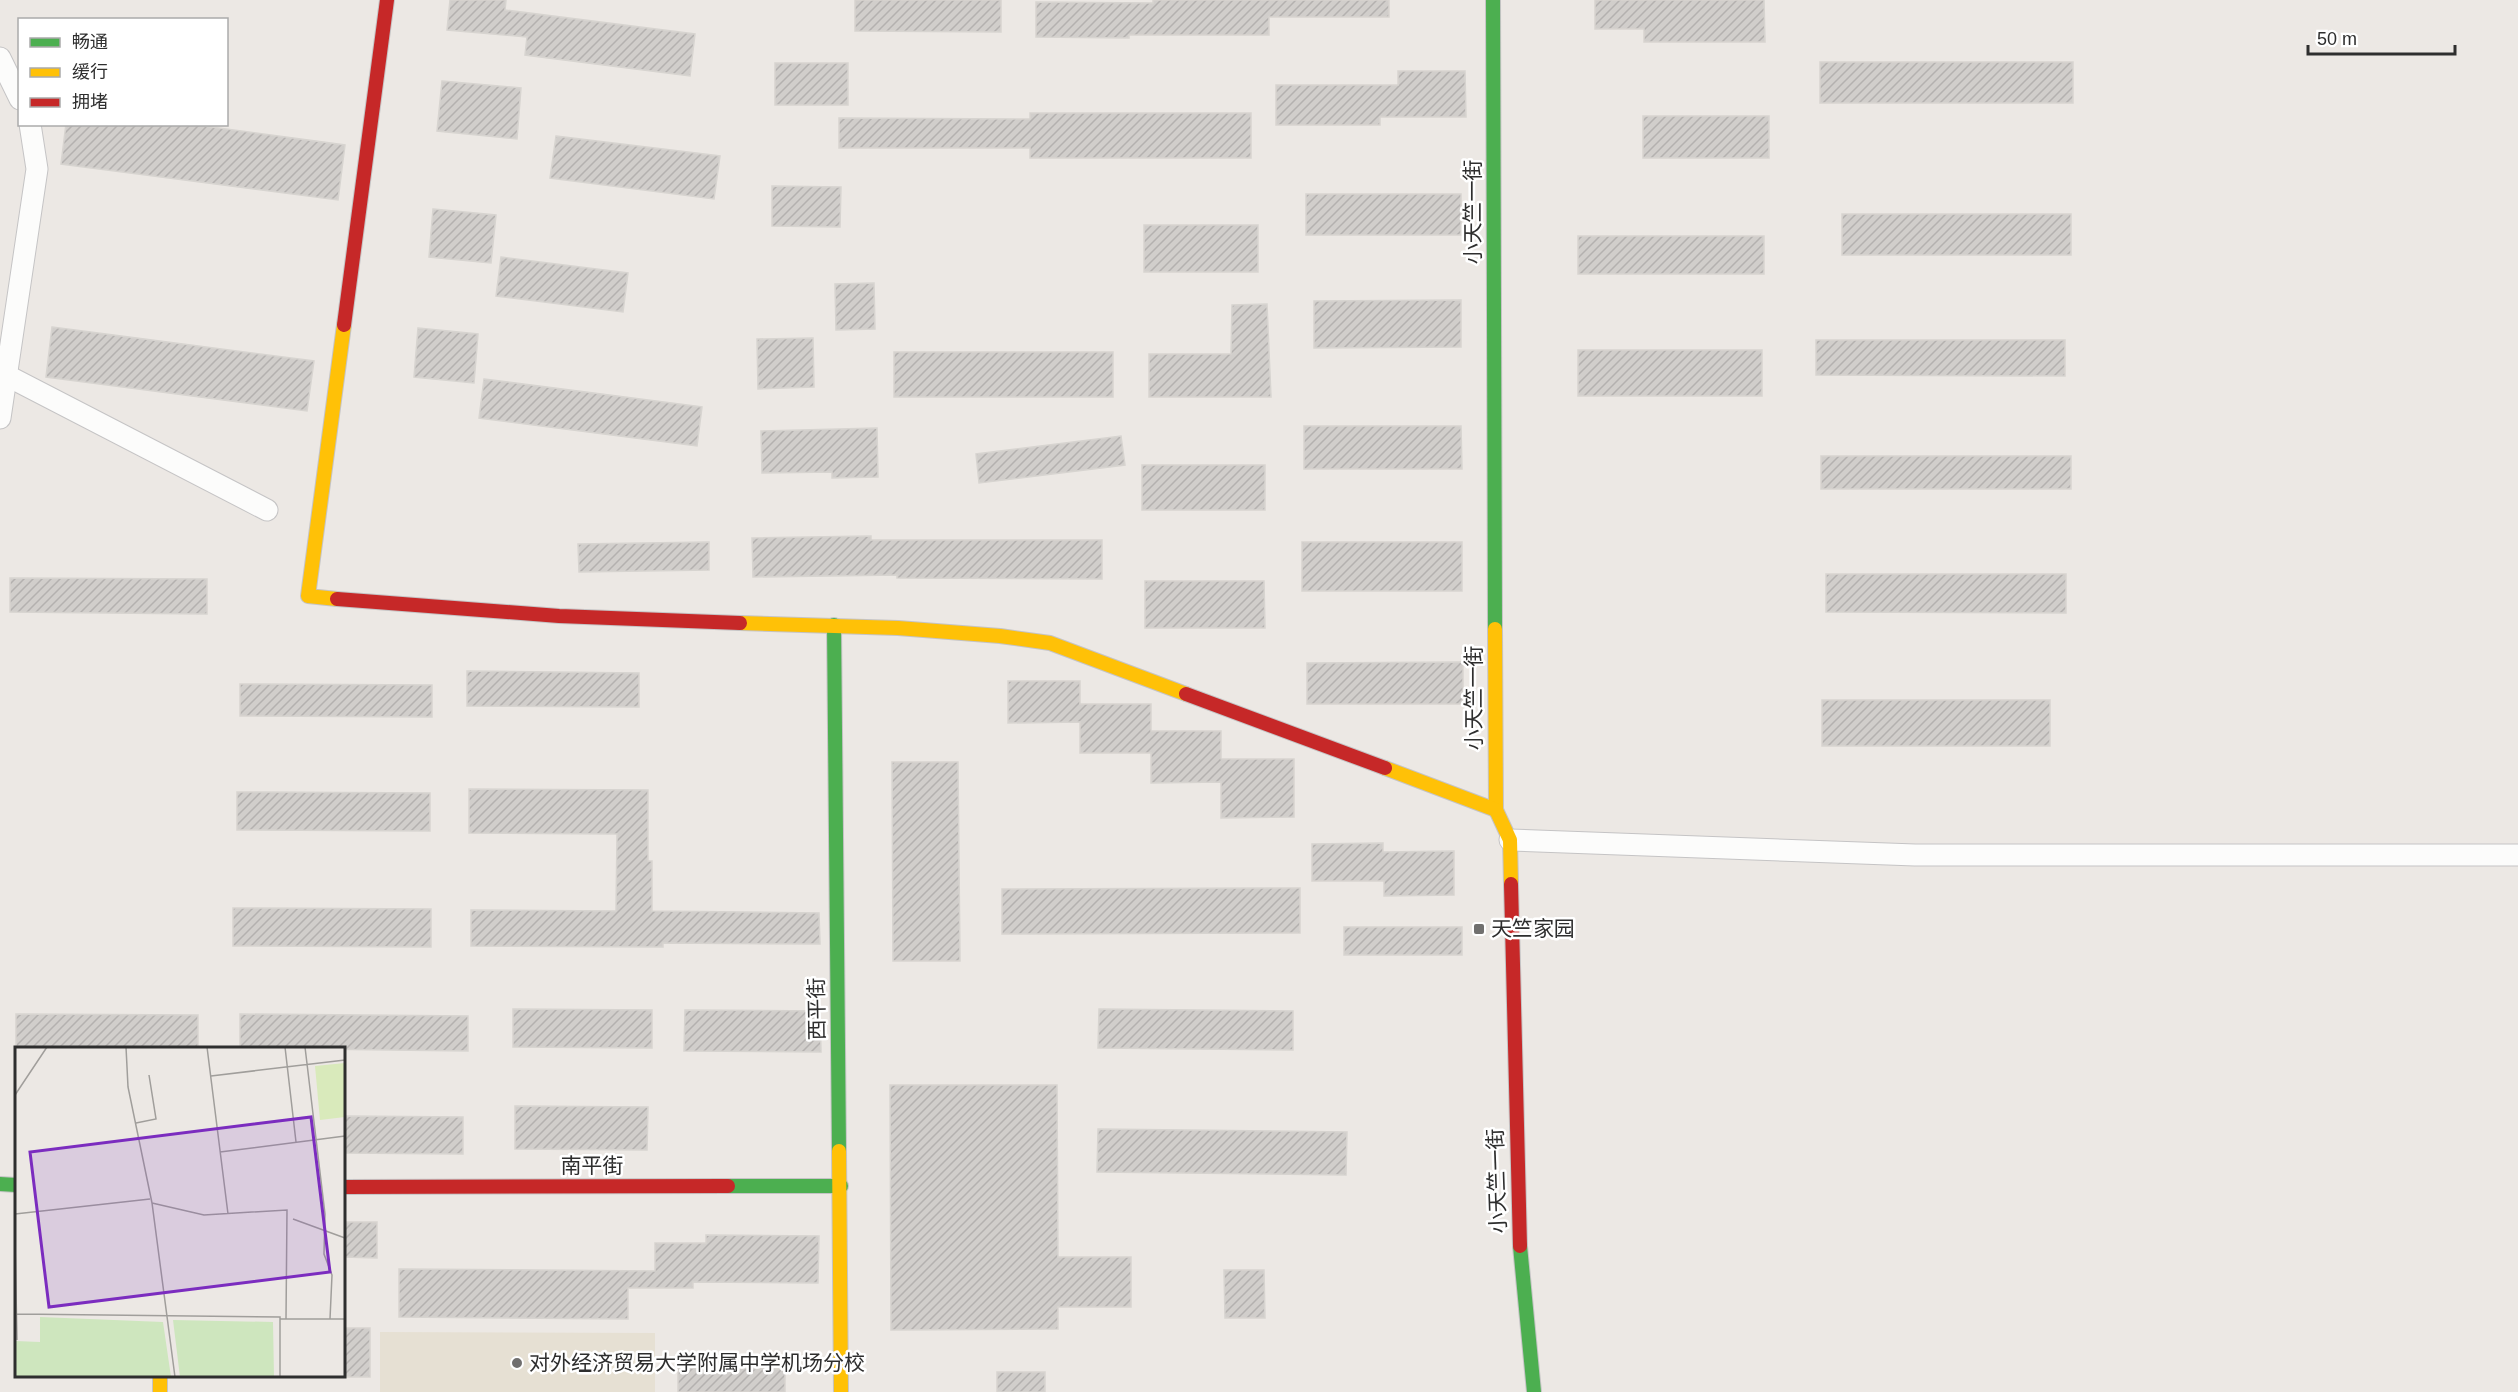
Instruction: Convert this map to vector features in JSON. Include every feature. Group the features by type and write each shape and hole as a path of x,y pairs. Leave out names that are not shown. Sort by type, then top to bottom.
{"street":[{"path":"387,0 308,596 418,606 641,620 834,625 999,635 1050,644 1496,810"},
{"name":"小天竺一街","path":"1493,0 1496,810 1510,840 1520,1249 1534,1392"},
{"path":"0,58 18,95"},
{"path":"0,418 4,374 37,169 30,126"},
{"path":"4,374 267,510"},
{"name":"西平街","path":"834,625 841,1186 841,1392"},
{"path":"1510,840 1916,855 2518,855"},
{"path":"0,1184 15,1185"},
{"name":"南平街","path":"345,1187 841,1186"}],"shaded area":[{"name":"对外经济贸易大学附属中学机场分校","path":"380,1332 655,1333 655,1392 380,1392"}],"building":[{"path":"450,0 506,0 505,10 695,34 690,76 525,55 527,37 447,30"},
{"path":"855,0 1001,0 1001,32 855,31"},
{"path":"1153,0 1389,0 1389,17 1269,17 1269,35 1036,37 1036,2 1153,3"},
{"path":"1595,0 1764,0 1765,42 1644,42 1644,29 1595,29"},
{"path":"1820,62 2073,62 2073,103 1820,103"},
{"path":"775,63 848,63 848,105 775,105"},
{"path":"1398,71 1465,71 1466,117 1380,117 1380,125 1276,125 1276,85 1398,85"},
{"path":"442,81 521,88 517,139 437,131"},
{"path":"1030,113 1251,113 1251,158 1030,158 1030,148 839,148 839,118 1030,119"},
{"path":"1643,116 1769,116 1769,158 1643,158"},
{"path":"66,126 204,126 345,145 338,200 61,164"},
{"path":"556,136 720,156 714,199 550,178"},
{"path":"772,186 841,187 840,227 772,226"},
{"path":"1306,194 1461,194 1461,235 1306,235"},
{"path":"433,209 496,215 491,263 429,257"},
{"path":"1842,214 2071,214 2071,255 1842,255"},
{"path":"1144,225 1258,225 1258,272 1144,272"},
{"path":"1578,236 1764,236 1764,274 1578,274"},
{"path":"501,257 628,273 623,312 496,296"},
{"path":"874,283 875,329 836,330 835,284"},
{"path":"1461,300 1461,347 1314,348 1314,301"},
{"path":"1267,304 1271,397 1149,397 1149,354 1231,354 1232,305"},
{"path":"52,327 314,361 307,411 46,377"},
{"path":"418,328 478,334 474,383 414,377"},
{"path":"813,338 814,387 758,389 757,339"},
{"path":"1816,340 2065,340 2065,376 1816,375"},
{"path":"1578,350 1762,350 1762,396 1578,396"},
{"path":"894,352 1113,352 1113,397 894,397"},
{"path":"484,379 702,407 697,446 479,418"},
{"path":"1304,426 1461,426 1462,469 1304,469"},
{"path":"877,428 878,477 832,478 832,472 762,473 761,431"},
{"path":"1121,436 1125,465 979,483 976,454"},
{"path":"1821,456 2071,456 2071,489 1821,489"},
{"path":"1142,465 1265,465 1265,510 1142,510"},
{"path":"871,536 871,540 1102,540 1102,579 897,578 897,575 753,577 752,538"},
{"path":"709,542 709,570 579,572 578,544"},
{"path":"1302,542 1462,542 1462,591 1302,591"},
{"path":"1826,574 2066,574 2066,613 1826,612"},
{"path":"10,578 207,579 207,614 10,612"},
{"path":"1145,581 1264,581 1265,628 1145,628"},
{"path":"1463,662 1463,704 1307,704 1307,663"},
{"path":"467,671 639,673 639,707 467,706"},
{"path":"1008,681 1080,681 1080,704 1151,704 1151,731 1221,731 1221,759 1294,759 1294,817 1221,818 1221,782 1151,783 1151,753 1080,753 1080,722 1008,723"},
{"path":"240,684 432,685 432,717 240,716"},
{"path":"1822,700 2050,700 2050,746 1822,746"},
{"path":"892,762 958,762 960,961 893,961"},
{"path":"469,789 648,790 648,861 652,861 652,911 819,913 820,944 663,943 663,947 471,946 471,910 616,911 617,834 469,833"},
{"path":"237,792 430,793 430,831 237,830"},
{"path":"1383,843 1383,852 1454,851 1454,895 1384,896 1384,881 1312,881 1312,844"},
{"path":"1300,888 1300,933 1002,934 1002,889"},
{"path":"233,908 431,909 431,947 233,946"},
{"path":"1344,927 1462,927 1462,955 1344,955"},
{"path":"513,1009 652,1010 652,1048 513,1047"},
{"path":"1099,1009 1293,1011 1293,1050 1098,1048"},
{"path":"685,1010 820,1011 821,1052 684,1051"},
{"path":"16,1014 198,1015 198,1047 16,1047"},
{"path":"240,1014 468,1016 468,1051 345,1049 345,1047 240,1047"},
{"path":"890,1085 1057,1085 1058,1257 1131,1257 1131,1307 1058,1307 1058,1329 891,1330"},
{"path":"515,1106 648,1107 647,1150 515,1149"},
{"path":"345,1116 463,1117 463,1154 345,1153"},
{"path":"1098,1129 1347,1132 1346,1175 1097,1172"},
{"path":"345,1222 377,1222 377,1258 345,1257"},
{"path":"706,1235 819,1236 818,1283 693,1282 693,1288 628,1288 628,1319 399,1317 399,1269 655,1271 655,1243 706,1243"},
{"path":"1224,1270 1264,1270 1265,1318 1225,1318"},
{"path":"345,1328 370,1328 370,1377 345,1377"},
{"path":"678,1368 785,1369 785,1392 678,1392"},
{"path":"997,1372 1045,1372 1045,1392 997,1392"}],"traffic: fast":[{"path":"1493,0 1495,629"},
{"path":"834,625 839,1151"},
{"path":"0,1184 15,1185"},
{"path":"728,1186 841,1186"},
{"path":"1520,1246 1534,1392"}],"traffic: slow":[{"path":"337,599 308,596 344,325"},
{"path":"740,623 898,628 1000,636 1050,643 1186,694"},
{"path":"1495,629 1496,810 1510,840 1511,884"},
{"path":"1385,768 1496,810"},
{"path":"839,1151 841,1392"},
{"path":"160,1377 160,1392"}],"traffic: jam":[{"path":"344,325 387,0"},
{"path":"337,599 559,616 740,623"},
{"path":"1186,694 1385,768"},
{"path":"1511,884 1520,1246"},
{"path":"345,1187 728,1186"}],"place":[{"name":"天竺家园","path":"1479,929"},
{"name":"对外经济贸易大学附属中学机场分校","path":"517,1363"}]}
